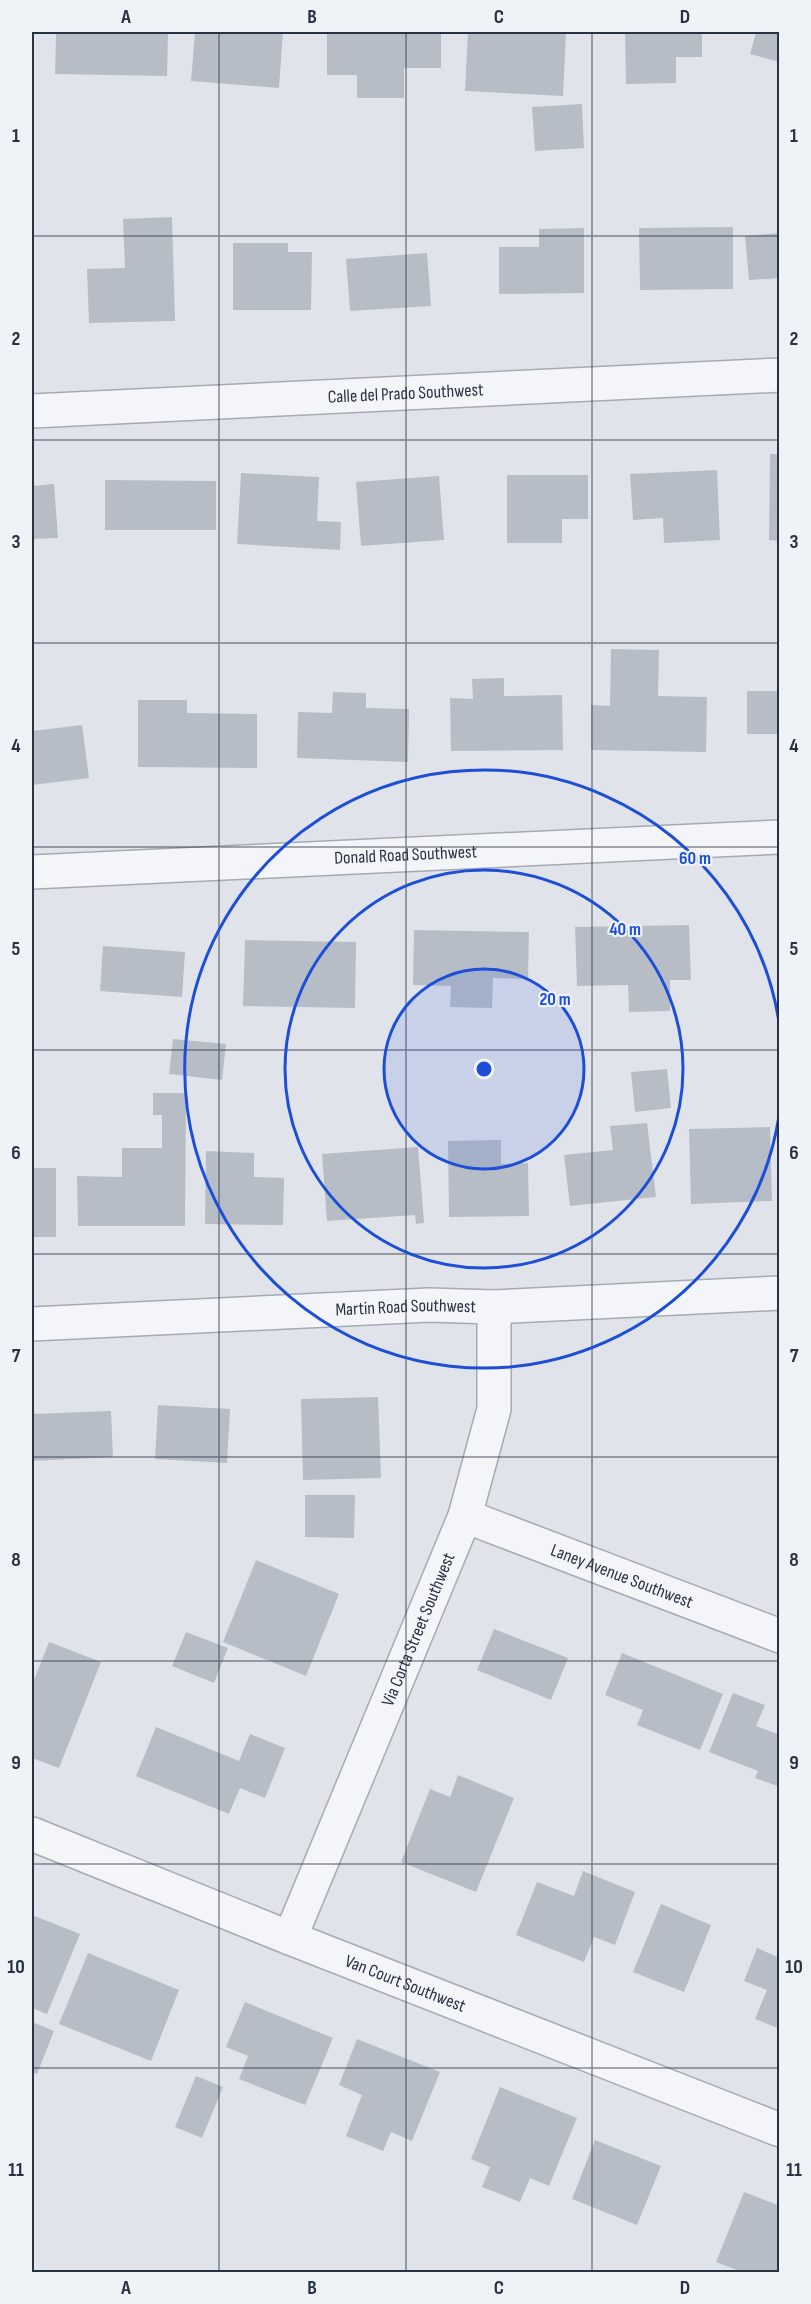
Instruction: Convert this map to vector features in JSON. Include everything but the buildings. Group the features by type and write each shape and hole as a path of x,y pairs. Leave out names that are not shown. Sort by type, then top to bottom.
{"street":[{"name":"Calle del Prado Southwest","path":"32,411 780,375"},
{"name":"Donald Road Southwest","path":"32,872 780,837"},
{"name":"Martin Road Southwest","path":"32,1324 429,1305 494,1307 780,1293"},
{"name":"Via Corta Street Southwest","path":"290,1938 465,1516 494,1409 494,1307"},
{"name":"Laney Avenue Southwest","path":"465,1516 780,1636"},
{"name":"Van Court Southwest","path":"32,1834 780,2130"}]}
